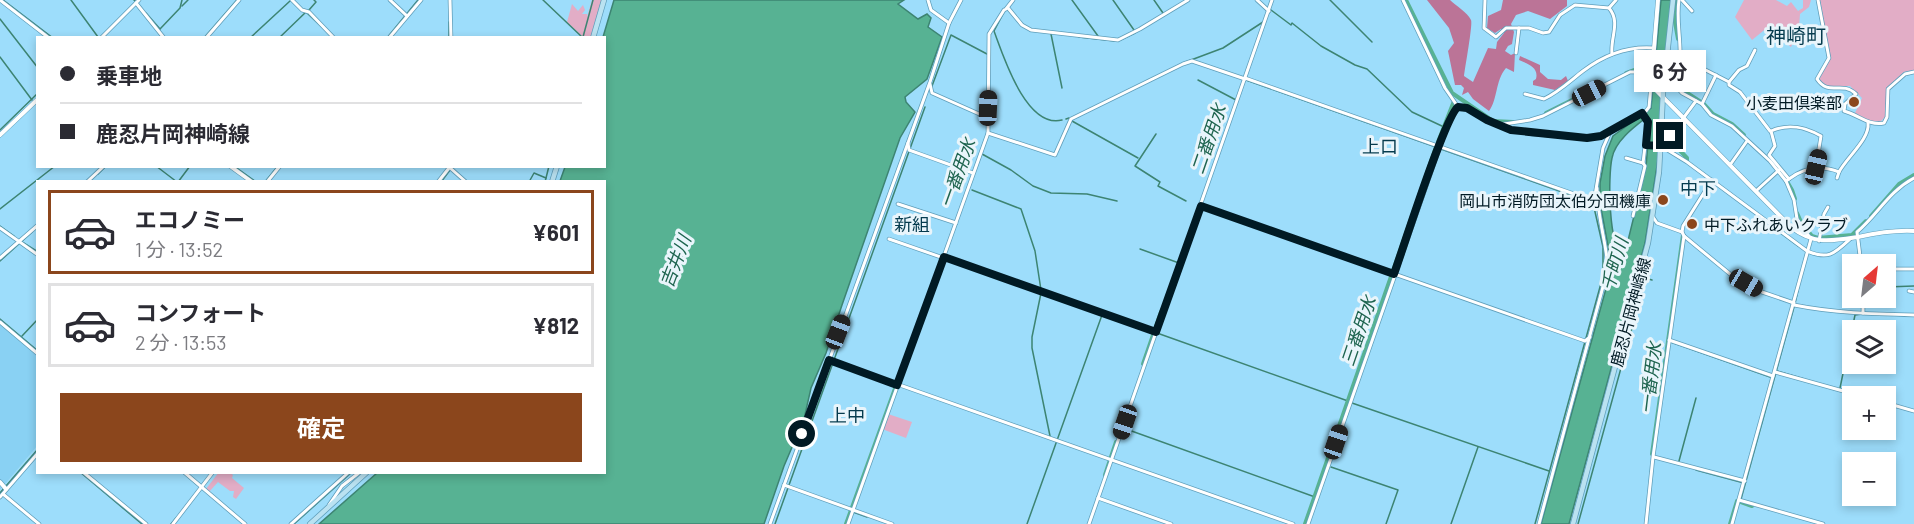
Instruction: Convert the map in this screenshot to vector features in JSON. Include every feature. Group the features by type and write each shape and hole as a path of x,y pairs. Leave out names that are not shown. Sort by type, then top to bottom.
{"main road":[{"path":"595,36 604,0"},
{"name":"鹿忍片岡神崎線","path":"1573,524 1648,243 1661,137 1662,96 1673,0"},
{"path":"310,524 365,474"}],"street":[{"path":"0,0 46,36"},
{"path":"208,36 239,0"},
{"path":"292,0 302,10 309,12 332,36"},
{"path":"390,0 406,15"},
{"path":"390,36 421,0"},
{"path":"450,0 451,36"},
{"path":"928,0 931,10 950,23"},
{"path":"770,524 787,486 950,23 961,0"},
{"path":"848,524 987,131 989,34 1013,0"},
{"path":"1006,9 1022,25 1031,30 1118,40 1188,0"},
{"path":"1257,0 1269,11"},
{"path":"1089,524 1272,0"},
{"path":"1403,0 1445,88 1458,107 1470,110 1497,125 1532,134 1587,138 1597,138 1610,132 1644,115 1649,107 1658,0"},
{"path":"1485,0 1484,28 1496,37 1506,28 1529,28 1546,33 1551,31 1560,15 1575,5 1609,8 1614,14 1616,25 1611,41 1612,54"},
{"path":"1609,8 1616,0"},
{"path":"1680,58 1680,35 1676,17 1680,0 1692,11"},
{"path":"1818,0 1829,58 1817,79 1821,85 1829,89 1850,88 1857,94 1845,104 1844,111 1868,123 1884,123 1887,117 1888,89 1905,74 1914,72"},
{"path":"103,36 137,2 162,36"},
{"path":"1516,53 1519,28"},
{"path":"1525,94 1544,99 1559,91 1586,68 1612,54 1639,47 1654,48"},
{"path":"1729,82 1739,70 1747,66 1755,50"},
{"path":"1667,56 1680,58 1716,75 1729,82 1729,85 1740,92 1771,131 1775,146 1767,156"},
{"path":"987,131 1055,155 1071,119 1192,61 1593,201 1603,148 1610,132"},
{"path":"1666,65 1676,86 1684,94 1702,103 1711,115 1732,126 1780,169 1787,180 1794,200 1797,219 1811,239"},
{"path":"1497,125 1543,116 1630,72 1652,72"},
{"path":"1702,103 1716,75"},
{"path":"930,82 932,93 986,117"},
{"path":"1652,86 1799,234 1811,239 1830,242 1893,231 1914,231"},
{"path":"0,135 36,101"},
{"path":"1661,137 1669,136 1696,101"},
{"path":"1308,524 1393,273 1451,115 1458,107"},
{"path":"1633,216 1645,166 1643,163 1648,122 1644,115"},
{"path":"1837,178 1845,160 1857,149 1869,129 1868,123"},
{"path":"1771,131 1779,127 1806,127 1821,136 1816,167"},
{"path":"1730,165 1747,141"},
{"path":"908,142 910,150 973,172"},
{"path":"1647,145 1660,146 1807,251 1818,256 1829,255 1840,249 1851,238"},
{"path":"1626,158 1643,163"},
{"path":"1787,180 1799,171 1816,167 1839,172"},
{"path":"89,180 102,168"},
{"path":"233,168 249,180"},
{"path":"269,180 278,168"},
{"path":"440,180 449,168"},
{"path":"451,168 464,180"},
{"path":"1756,191 1780,169"},
{"path":"1860,254 1857,232 1869,222 1897,188 1914,178"},
{"path":"1539,524 1608,268 1597,205 1597,180"},
{"path":"1646,524 1683,225 1712,181"},
{"path":"898,204 955,223"},
{"path":"1201,206 1586,341 1590,337"},
{"path":"1819,239 1824,214 1828,207"},
{"path":"1652,216 1657,223 1683,234 1730,274 1761,292 1794,304 1824,311 1914,315"},
{"path":"0,258 36,227"},
{"path":"0,228 36,254"},
{"path":"889,239 1155,332"},
{"path":"1732,524 1811,239"},
{"path":"1896,269 1914,269"},
{"path":"1909,291 1914,292"},
{"path":"1863,308 1863,313"},
{"path":"0,322 36,351"},
{"path":"1670,340 1775,373 1842,391"},
{"path":"832,361 1293,524"},
{"path":"1896,406 1914,411"},
{"path":"36,455 5,488 1,496 39,524"},
{"path":"1653,457 1745,481"},
{"path":"85,474 146,524"},
{"path":"186,474 245,524"},
{"path":"173,524 211,474"},
{"path":"339,474 345,479"},
{"path":"328,507 348,474"},
{"path":"291,524 345,479 356,474"},
{"path":"0,482 5,488"},
{"path":"787,486 892,524"},
{"path":"1098,498 1171,524"},
{"path":"1740,500 1823,524"}],"shaded area":[{"path":"587,0 583,5 585,10 582,14 587,14 587,17 592,0 603,0 591,36 582,36 567,22 572,4 578,11"},
{"path":"1427,0 1450,0 1471,20 1464,76 1473,82 1488,48 1496,49 1497,42 1504,33 1501,29 1495,33 1487,28 1488,16 1501,10 1503,0 1567,0 1567,6 1550,19 1528,11 1516,15 1511,24 1514,32 1512,44 1505,51 1511,55 1515,53 1514,72 1506,68 1502,73 1489,111 1473,99 1468,92 1462,95 1464,88 1461,85 1455,85 1448,51 1454,43 1449,28"},
{"path":"1744,0 1776,0 1787,6 1791,2 1798,11 1803,8 1803,0 1811,0 1809,7 1800,14 1799,27 1791,47 1768,27 1752,40 1735,17"},
{"path":"1820,0 1914,0 1914,70 1904,72 1887,88 1885,117 1879,123 1865,120 1855,113 1862,98 1850,86 1827,86 1820,81 1830,59"},
{"path":"1520,56 1540,65 1540,72 1548,79 1561,80 1566,76 1568,81 1555,90 1533,85 1536,72 1532,66 1519,60"},
{"path":"0,325 36,354 36,447 0,490"},
{"path":"888,414 912,422 906,438 882,429"},
{"path":"217,474 232,474 232,478 244,488 236,499 233,497 234,491 230,491 218,482 209,492 206,489"}],"water":[{"name":"吉井川","path":"614,0 904,0 898,4 918,19 927,14 931,18 928,27 942,37 927,79 905,97 906,102 915,112 900,138 826,353 811,388 804,419 784,466 764,524 319,524 376,474 606,474 606,180 560,180 565,168 606,168 606,36 603,36"},
{"name":"千町川","path":"1661,0 1671,0 1659,153 1645,243 1569,524 1541,524 1612,267 1600,203 1600,183 1605,156 1613,136 1651,108","holes":["1647,117 1650,119 1646,167 1624,257 1615,240 1610,211 1612,158 1617,146 1626,135"]}],"waterway":[{"path":"3,0 50,36"},
{"path":"71,0 97,36"},
{"path":"160,29 180,8 182,0"},
{"path":"182,6 188,0"},
{"path":"206,36 237,0"},
{"path":"309,10 316,2 314,0"},
{"path":"389,36 418,0"},
{"path":"543,0 581,36"},
{"path":"583,36 593,0"},
{"path":"1072,0 1098,36"},
{"path":"1113,0 1134,30"},
{"path":"1154,0 1163,13"},
{"path":"1330,0 1372,42"},
{"path":"1406,0 1452,93 1493,121 1513,122"},
{"path":"1677,0 1674,17 1678,39"},
{"path":"252,36 290,1"},
{"path":"1271,10 1321,46 1367,69 1412,112 1444,127"},
{"path":"281,36 306,12"},
{"path":"1004,12 994,31 1018,88 1037,113 1049,120 1062,120"},
{"path":"146,13 160,29"},
{"path":"307,13 323,28"},
{"path":"0,19 36,65"},
{"path":"449,22 449,36"},
{"path":"1183,63 1223,48 1263,22"},
{"path":"1120,40 1135,33"},
{"path":"1051,34 1062,88"},
{"path":"932,86 951,35 987,54"},
{"path":"1079,37 1116,41"},
{"path":"0,57 32,100"},
{"path":"1678,58 1674,71 1676,82 1681,89 1704,104 1713,114 1732,124 1744,135"},
{"path":"1626,73 1634,70 1648,70"},
{"path":"1198,80 1236,100"},
{"path":"1246,80 1436,147"},
{"path":"0,130 36,95"},
{"path":"1546,113 1582,95"},
{"name":"三番用水","path":"1438,142 1454,101"},
{"path":"775,524 925,107"},
{"path":"1072,121 1138,158"},
{"path":"1156,134 1135,166 1160,182 1158,186 1186,201"},
{"path":"1670,134 1668,138 1687,158 1687,161"},
{"name":"三番用水","path":"1305,524 1436,147"},
{"name":"千町川","path":"1441,149 1593,203 1603,247 1603,276 1535,524"},
{"path":"982,154 1011,170 1033,186 1051,193 1087,194 1117,201"},
{"path":"37,180 52,168"},
{"path":"98,174 104,168"},
{"path":"159,168 174,180"},
{"path":"180,180 188,168"},
{"path":"237,168 253,180"},
{"path":"267,180 276,168"},
{"path":"546,180 548,168"},
{"path":"442,180 450,170"},
{"path":"1781,171 1795,199"},
{"path":"530,180 534,173 546,178"},
{"path":"1871,216 1899,184 1914,175"},
{"path":"0,209 36,181"},
{"path":"972,190 1021,209 1035,251 1041,290"},
{"path":"1797,213 1802,224 1812,236 1818,238 1852,235 1866,221"},
{"path":"1761,218 1798,246"},
{"path":"0,226 14,236"},
{"path":"0,261 32,232"},
{"name":"一番用水","path":"1652,454 1683,235"},
{"path":"22,242 36,251"},
{"path":"1140,249 1179,263"},
{"path":"1578,524 1645,281 1643,273 1646,258"},
{"path":"1645,278 1652,280"},
{"path":"1795,303 1799,286"},
{"path":"1896,287 1914,286"},
{"path":"1041,293 1032,348 1050,436"},
{"path":"1741,499 1794,307"},
{"name":"二番用水","path":"1143,364 1161,312"},
{"path":"1027,524 1101,314"},
{"path":"1840,388 1855,315 1862,314"},
{"path":"0,319 36,349"},
{"path":"22,336 36,321"},
{"path":"1157,333 1348,401"},
{"path":"1671,342 1770,377"},
{"path":"1777,371 1804,379"},
{"name":"一番用水","path":"846,524 901,372"},
{"path":"1679,461 1696,398"},
{"path":"1352,403 1549,471"},
{"path":"1126,429 1315,497"},
{"name":"二番用水","path":"1105,475 1116,442"},
{"path":"1451,524 1478,447"},
{"path":"0,493 36,451"},
{"path":"1331,467 1398,490 1386,524"},
{"path":"1696,470 1744,483"},
{"path":"82,474 142,524"},
{"path":"184,474 200,487"},
{"path":"294,524 350,474"},
{"path":"1730,524 1737,501"},
{"path":"1741,502 1752,506"},
{"path":"853,512 867,517"},
{"path":"171,524 176,518"}],"place":[{"name":"小麦田倶楽部","path":"1854,102"},
{"name":"岡山市消防団太伯分団機庫","path":"1663,200"},
{"name":"中下ふれあいクラブ","path":"1692,224"}],"district":[{"name":"神崎町","path":"1796,35"},
{"name":"上口","path":"1380,146"},
{"name":"中下","path":"1698,188"},
{"name":"新組","path":"912,224"},
{"name":"上中","path":"847,415"}],"route":[{"path":"802,434 829,360 897,385 944,257 1156,332 1201,206 1394,274 1442,138 1451,115 1458,107 1467,108 1511,130 1587,138 1610,132 1642,113 1648,122 1646,145 1661,146 1661,137 1670,136"}]}
